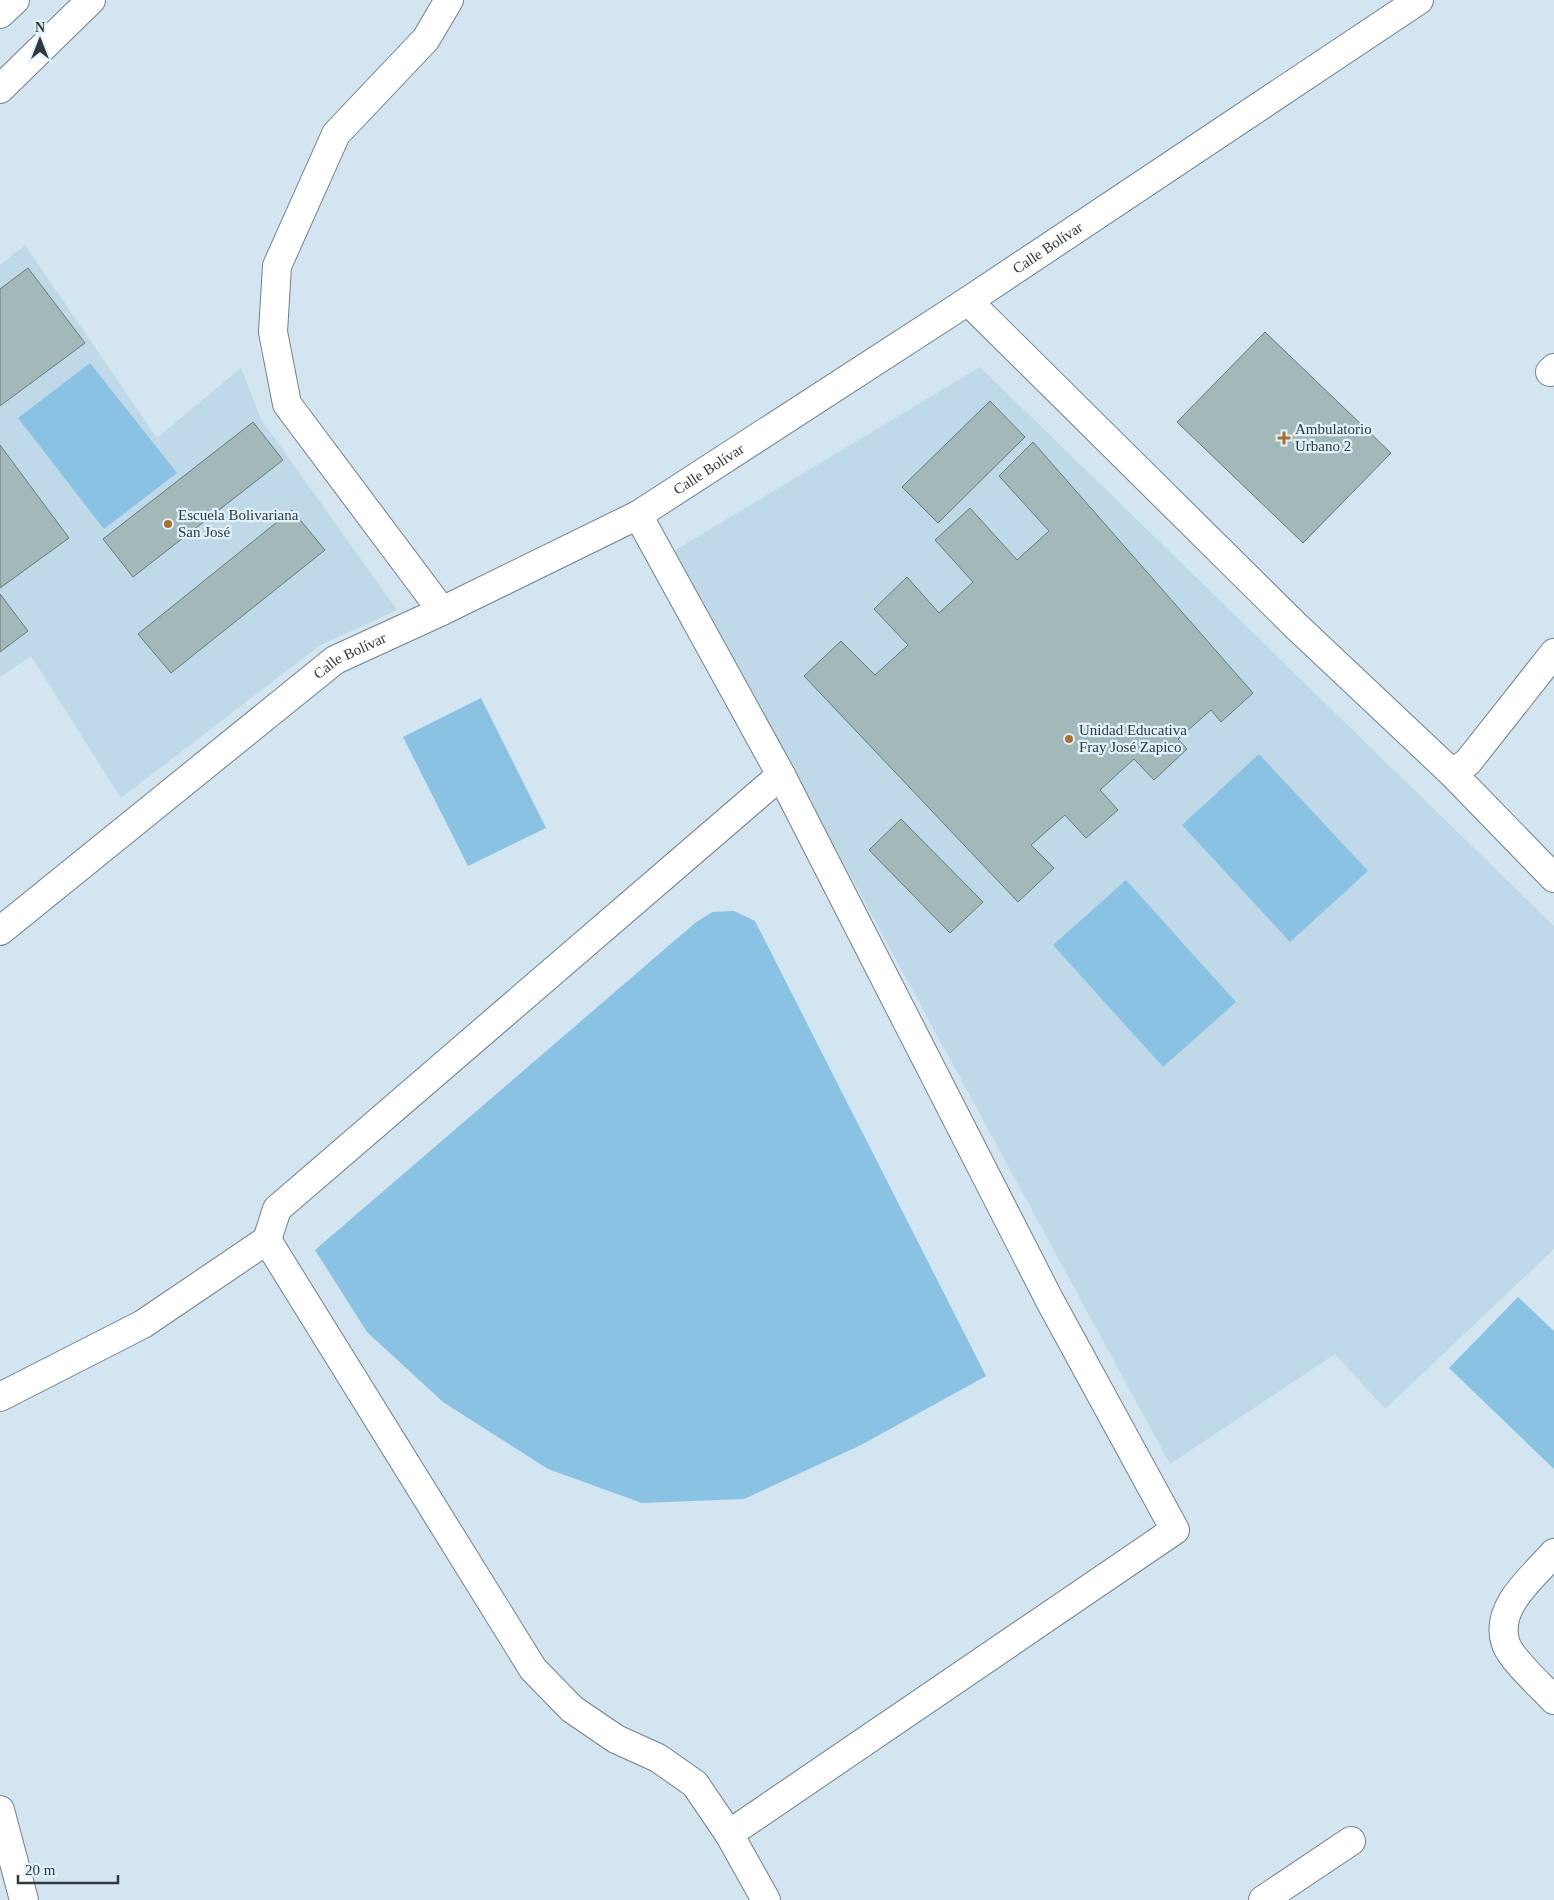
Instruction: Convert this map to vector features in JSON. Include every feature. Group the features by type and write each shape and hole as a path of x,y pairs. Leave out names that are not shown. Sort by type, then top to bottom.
{"street":[{"path":"0,14 15,0"},
{"path":"0,89 91,0"},
{"path":"442,611 287,404 273,332 277,266 336,134 426,39 448,0"},
{"name":"Calle Bolívar","path":"0,931 335,660 442,611 638,515 968,301 1419,0"},
{"path":"968,301 1295,625 1452,773 1554,878"},
{"path":"638,515 781,775 1050,1301 1175,1530 729,1834"},
{"path":"1452,773 1468,762 1554,653"},
{"path":"0,1397 143,1324 267,1240 277,1209 781,775"},
{"path":"267,1240 533,1669 572,1708 616,1739 658,1758 695,1784 729,1834 766,1900"},
{"path":"1554,1553 1513,1600 1502,1624 1506,1645 1554,1700"},
{"path":"0,1810 24,1900"},
{"path":"1263,1900 1351,1842"}],"shaded area":[{"name":"Escuela Bolivariana San José","path":"25,245 157,438 241,368 261,419 397,610 319,646 121,798 31,656 0,677 0,265"},
{"path":"90,363 177,473 104,529 18,418"},
{"name":"Unidad Educativa Fray José Zapico","path":"980,367 1554,926 1554,1249 1385,1409 1335,1354 1170,1464 674,551"},
{"path":"481,698 546,828 468,866 403,737"},
{"path":"1259,754 1368,871 1290,942 1182,825"},
{"path":"1126,880 1236,1002 1163,1067 1053,945"},
{"path":"734,911 755,921 986,1376 861,1445 744,1499 642,1503 548,1469 443,1402 367,1332 315,1250 695,923 712,912"},
{"path":"1518,1297 1554,1331 1554,1469 1449,1368"}],"building":[{"path":"28,268 85,343 0,406 0,289"},
{"name":"Ambulatorio Urbano 2","path":"1265,332 1391,453 1303,543 1177,422"},
{"path":"990,401 1025,437 938,523 902,487"},
{"path":"253,422 283,460 133,577 103,539"},
{"path":"1033,442 1253,693 1221,722 1211,710 1178,739 1187,749 1154,780 1134,759 1100,790 1118,810 1086,838 1065,815 1031,845 1054,868 1018,902 804,676 841,641 875,675 908,645 874,609 907,577 939,613 973,582 935,540 970,508 1017,560 1049,531 999,476"},
{"path":"0,445 69,538 0,588"},
{"path":"292,510 325,550 171,673 138,634"},
{"path":"0,594 28,631 0,652"},
{"path":"901,819 983,902 950,933 869,850"}],"place":[{"name":"Ambulatorio Urbano 2","path":"1284,438"},
{"name":"Escuela Bolivariana San José","path":"168,524"},
{"name":"Unidad Educativa Fray José Zapico","path":"1069,739"}]}
